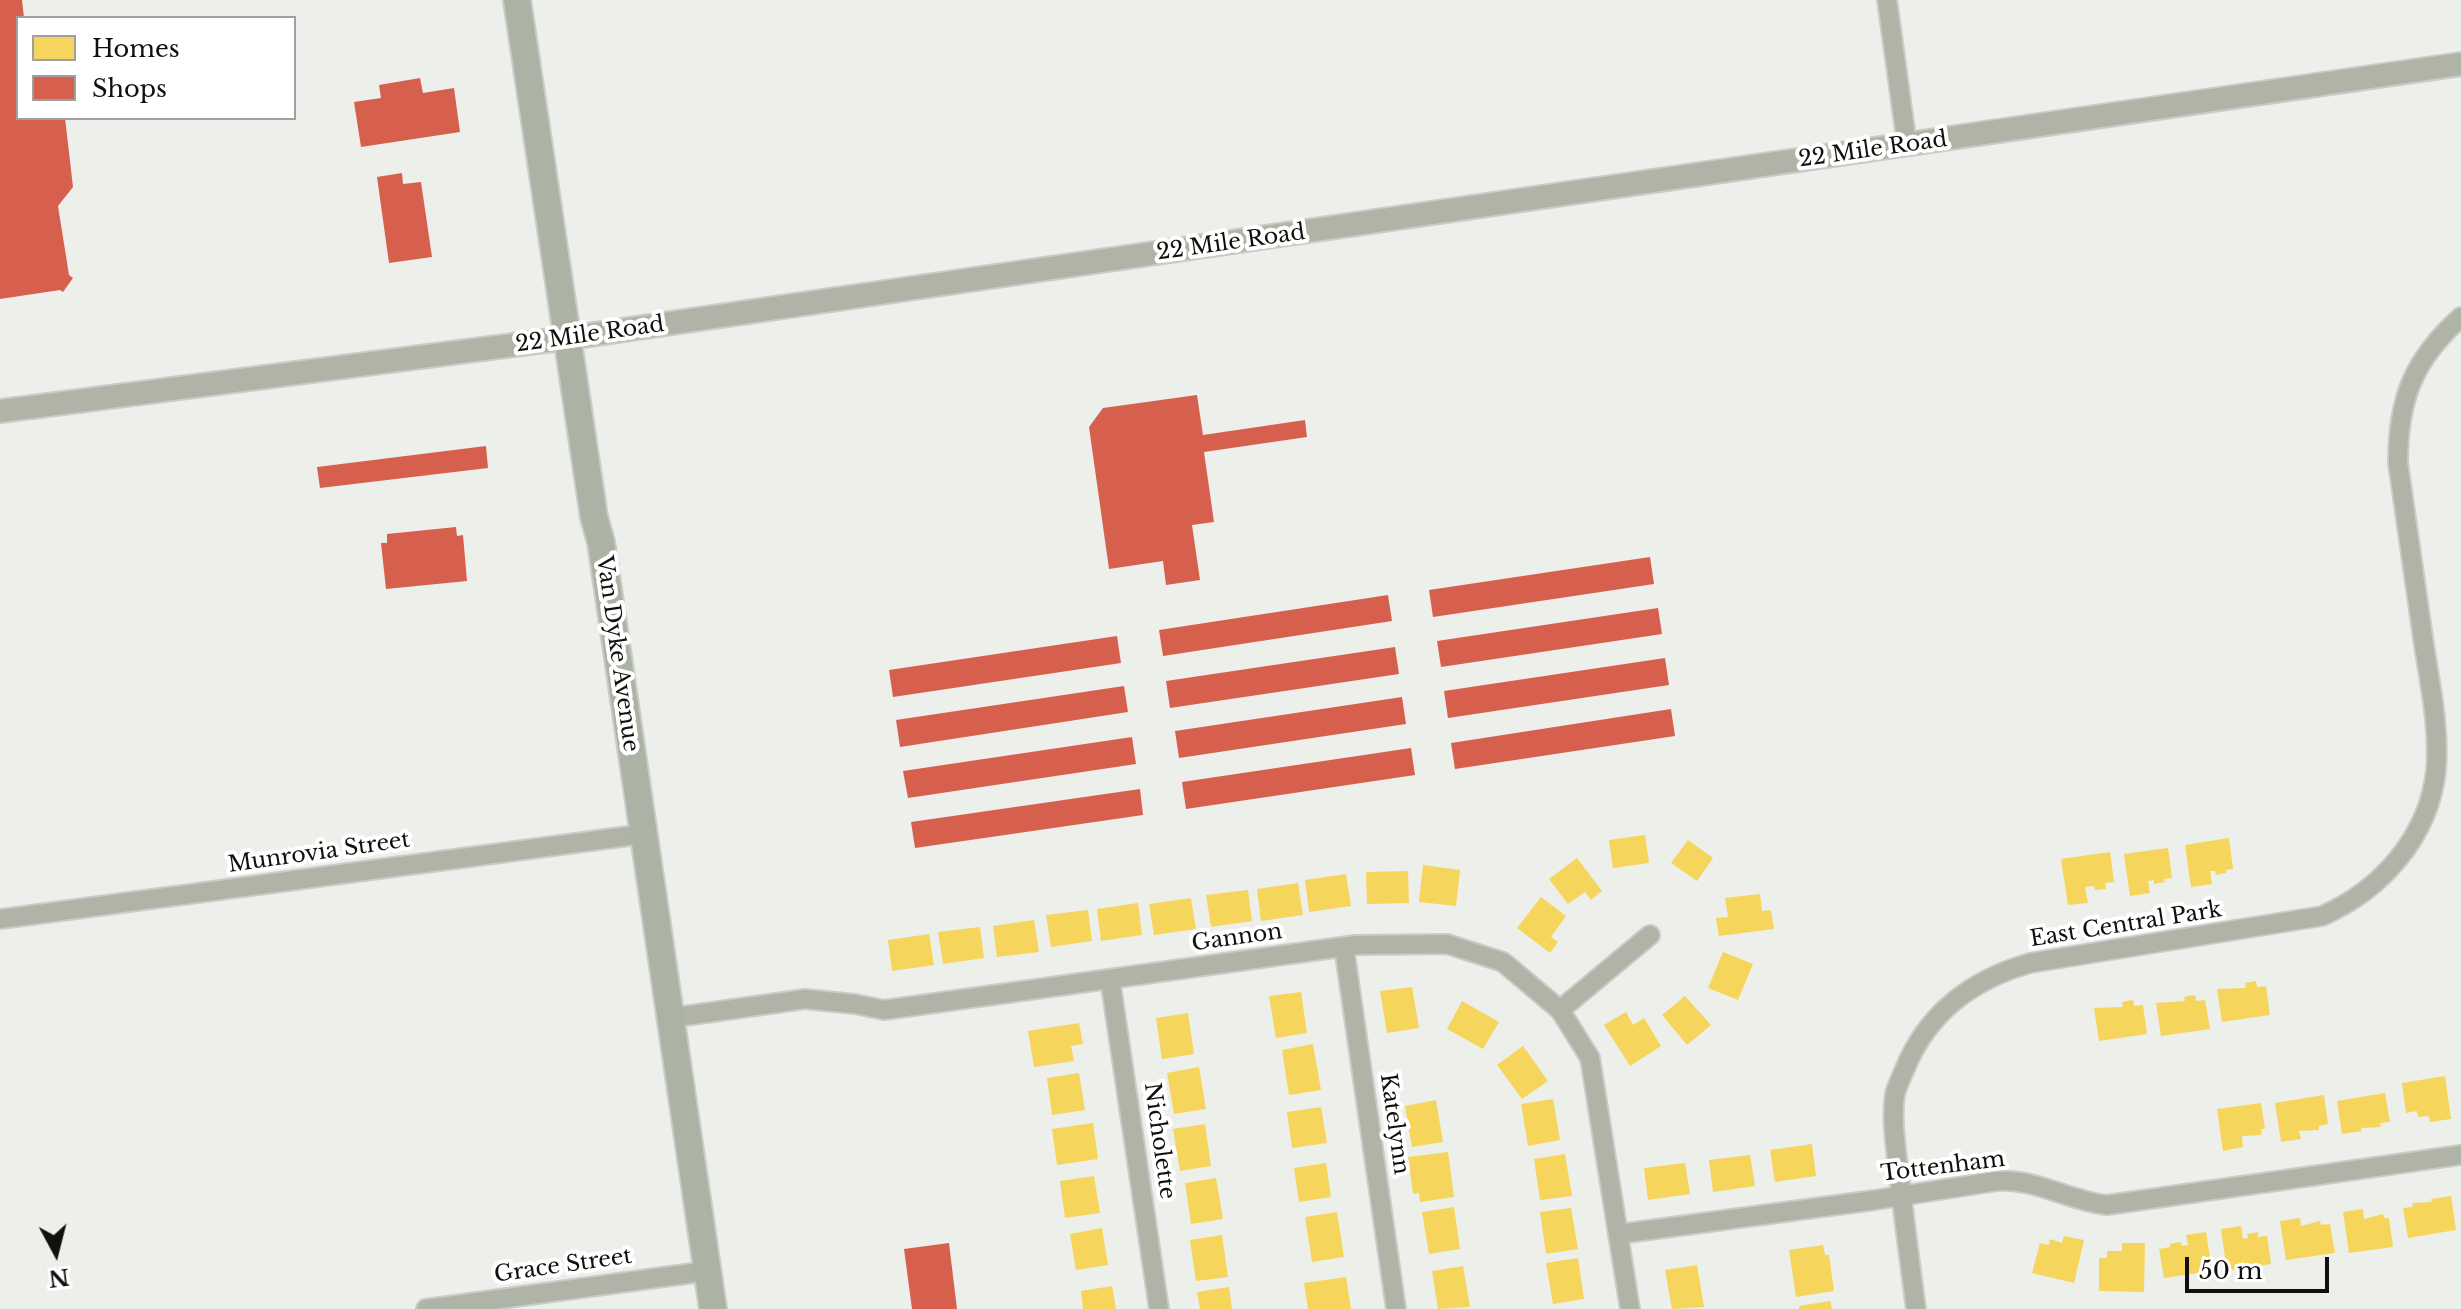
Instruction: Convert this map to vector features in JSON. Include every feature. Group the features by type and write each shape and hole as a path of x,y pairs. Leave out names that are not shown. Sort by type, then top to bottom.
{"main road":[{"name":"Van Dyke Avenue","path":"517,0 713,1309"}],"street":[{"path":"1887,0 1907,145"},
{"name":"22 Mile Road","path":"0,411 568,338 2461,64"},
{"name":"East Central Park","path":"1916,1309 1895,1142 1895,1095 1910,1055 1940,1013 1972,988 2007,970 2030,963 2311,920 2351,902 2388,872 2416,836 2434,782 2436,756 2432,704 2398,463 2401,413 2408,387 2423,359 2443,333 2461,317"},
{"name":"Munrovia Street","path":"0,919 644,834"},
{"path":"1560,1010 1650,935"},
{"name":"Gannon","path":"670,1018 805,999 884,1010 1344,947 1447,944 1503,962 1560,1010 1590,1058 1630,1309"},
{"name":"Katelynn","path":"1344,947 1396,1309"},
{"name":"Nicholette","path":"1110,979 1159,1309"},
{"name":"Tottenham","path":"1619,1234 2009,1180 2089,1203 2107,1205 2461,1155"},
{"name":"Grace Street","path":"426,1309 708,1271"}],"building: Homes":[{"path":"1645,835 1649,863 1613,868 1609,840"},
{"path":"2229,838 2233,869 2216,875 2215,871 2210,871 2212,884 2191,887 2185,845"},
{"path":"1688,840 1713,858 1697,881 1671,863"},
{"path":"2168,848 2172,878 2154,884 2154,880 2148,881 2150,893 2130,896 2124,854"},
{"path":"2110,852 2114,882 2105,883 2106,889 2085,887 2088,903 2068,905 2061,859"},
{"path":"1577,858 1602,891 1591,900 1585,892 1568,904 1549,879"},
{"path":"1423,865 1460,870 1456,906 1419,902"},
{"path":"1408,871 1409,903 1367,904 1366,872"},
{"path":"1346,874 1351,906 1309,912 1305,880"},
{"path":"1298,883 1303,915 1261,921 1257,889"},
{"path":"1248,890 1252,921 1211,927 1206,895"},
{"path":"1760,894 1762,911 1771,910 1774,929 1719,936 1716,918 1728,917 1725,898"},
{"path":"1541,897 1566,916 1551,937 1558,942 1550,953 1517,928"},
{"path":"1191,898 1196,929 1154,935 1149,904"},
{"path":"1138,903 1142,935 1101,941 1097,909"},
{"path":"1088,910 1092,941 1051,947 1046,915"},
{"path":"1034,920 1039,952 997,957 993,926"},
{"path":"980,927 984,958 943,964 938,932"},
{"path":"929,934 934,965 892,971 888,940"},
{"path":"1723,952 1753,964 1738,1000 1708,988"},
{"path":"2256,981 2257,987 2266,986 2270,1015 2222,1022 2217,989 2246,988 2245,983"},
{"path":"1412,987 1419,1028 1387,1033 1380,991"},
{"path":"1301,992 1307,1033 1276,1038 1269,996"},
{"path":"2195,995 2196,1001 2205,1000 2210,1029 2161,1036 2156,1003 2185,1001 2184,997"},
{"path":"1685,996 1711,1025 1687,1045 1662,1015"},
{"path":"2133,1000 2134,1006 2143,1005 2147,1034 2099,1041 2094,1008 2123,1007 2122,1002"},
{"path":"1462,1001 1499,1022 1483,1049 1447,1029"},
{"path":"1626,1012 1633,1025 1644,1018 1661,1046 1630,1066 1604,1025"},
{"path":"1188,1013 1194,1054 1162,1059 1156,1018"},
{"path":"1079,1023 1083,1044 1071,1046 1074,1061 1034,1067 1028,1031"},
{"path":"1313,1044 1321,1090 1289,1095 1282,1050"},
{"path":"1523,1046 1548,1081 1522,1099 1497,1065"},
{"path":"1199,1067 1206,1109 1174,1114 1167,1073"},
{"path":"1079,1073 1085,1110 1052,1115 1047,1078"},
{"path":"2445,1076 2451,1119 2430,1122 2429,1116 2418,1117 2417,1111 2406,1113 2402,1083"},
{"path":"2385,1093 2390,1122 2380,1123 2381,1127 2361,1128 2362,1131 2342,1134 2337,1101"},
{"path":"2324,1095 2328,1124 2319,1126 2319,1130 2299,1131 2301,1139 2281,1142 2275,1103"},
{"path":"1553,1099 1560,1140 1528,1146 1521,1104"},
{"path":"1436,1100 1443,1142 1412,1147 1405,1106"},
{"path":"2261,1103 2265,1129 2261,1129 2262,1135 2242,1136 2243,1147 2223,1151 2217,1109"},
{"path":"1321,1107 1327,1143 1292,1148 1287,1112"},
{"path":"1093,1123 1098,1159 1057,1165 1052,1129"},
{"path":"1205,1124 1211,1166 1180,1171 1173,1129"},
{"path":"1812,1144 1816,1176 1775,1182 1770,1150"},
{"path":"1448,1152 1454,1197 1420,1202 1419,1193 1413,1194 1408,1157"},
{"path":"1565,1154 1572,1196 1540,1200 1534,1159"},
{"path":"1750,1155 1755,1186 1713,1192 1709,1160"},
{"path":"1326,1163 1331,1197 1299,1202 1294,1168"},
{"path":"1685,1163 1690,1194 1648,1200 1644,1168"},
{"path":"1094,1176 1100,1213 1065,1218 1060,1181"},
{"path":"1216,1178 1223,1219 1191,1224 1185,1183"},
{"path":"2451,1196 2456,1230 2408,1238 2403,1208 2413,1207 2412,1203 2432,1202 2431,1199"},
{"path":"1454,1207 1460,1249 1429,1254 1422,1212"},
{"path":"1571,1208 1578,1249 1546,1254 1540,1212"},
{"path":"2363,1209 2364,1219 2383,1214 2384,1218 2389,1218 2393,1247 2349,1253 2343,1212"},
{"path":"1337,1212 1344,1257 1312,1262 1305,1217"},
{"path":"2300,1218 2301,1226 2320,1221 2321,1225 2330,1224 2335,1253 2286,1260 2280,1221"},
{"path":"2241,1226 2243,1239 2248,1238 2247,1234 2258,1232 2258,1237 2267,1236 2271,1264 2227,1271 2221,1229"},
{"path":"1102,1228 1108,1265 1076,1270 1070,1234"},
{"path":"2206,1232 2212,1271 2164,1278 2159,1249 2181,1242 2182,1246 2188,1245 2186,1235"},
{"path":"1222,1235 1228,1277 1196,1281 1190,1240"},
{"path":"2064,1236 2084,1240 2074,1283 2032,1273 2040,1243 2049,1245 2050,1239 2062,1243"},
{"path":"2122,1243 2145,1243 2144,1292 2099,1291 2099,1258 2107,1258 2107,1251 2122,1251"},
{"path":"1823,1245 1825,1255 1829,1255 1834,1291 1796,1297 1789,1250"},
{"path":"1578,1258 1584,1299 1553,1304 1546,1263"},
{"path":"1697,1265 1704,1307 1672,1309 1665,1270"},
{"path":"1463,1266 1470,1307 1438,1309 1432,1271"},
{"path":"1346,1277 1351,1309 1308,1309 1304,1283"},
{"path":"1112,1286 1116,1309 1083,1309 1081,1291"},
{"path":"1229,1287 1232,1309 1200,1309 1197,1292"},
{"path":"1830,1301 1832,1309 1799,1309 1799,1306"}],"building: Shops":[{"path":"0,0 22,0 24,16 16,16 16,120 65,120 73,187 58,206 69,275 73,278 63,292 0,299"},
{"path":"420,78 423,93 454,88 460,132 361,147 354,102 381,98 379,85"},
{"path":"402,173 403,184 421,182 432,257 389,263 377,177"},
{"path":"1197,395 1203,435 1305,420 1307,437 1204,452 1214,522 1192,525 1200,580 1166,585 1163,561 1109,569 1089,427 1103,408"},
{"path":"486,446 488,468 320,488 317,467"},
{"path":"456,527 457,536 463,535 467,581 386,589 381,543 387,543 387,534"},
{"path":"1650,557 1654,584 1433,617 1429,590"},
{"path":"1388,595 1392,621 1163,656 1159,630"},
{"path":"1658,608 1662,634 1441,667 1437,641"},
{"path":"1117,636 1121,663 893,697 889,670"},
{"path":"1395,647 1399,674 1170,708 1166,681"},
{"path":"1665,658 1669,685 1448,718 1444,691"},
{"path":"1124,686 1128,712 900,747 896,720"},
{"path":"1402,697 1406,724 1179,758 1175,731"},
{"path":"1671,709 1675,736 1455,769 1451,743"},
{"path":"1132,737 1136,764 908,798 903,771"},
{"path":"1411,748 1415,775 1186,809 1182,782"},
{"path":"1140,789 1143,815 915,848 911,822"},
{"path":"949,1243 957,1309 912,1309 904,1249"}]}
